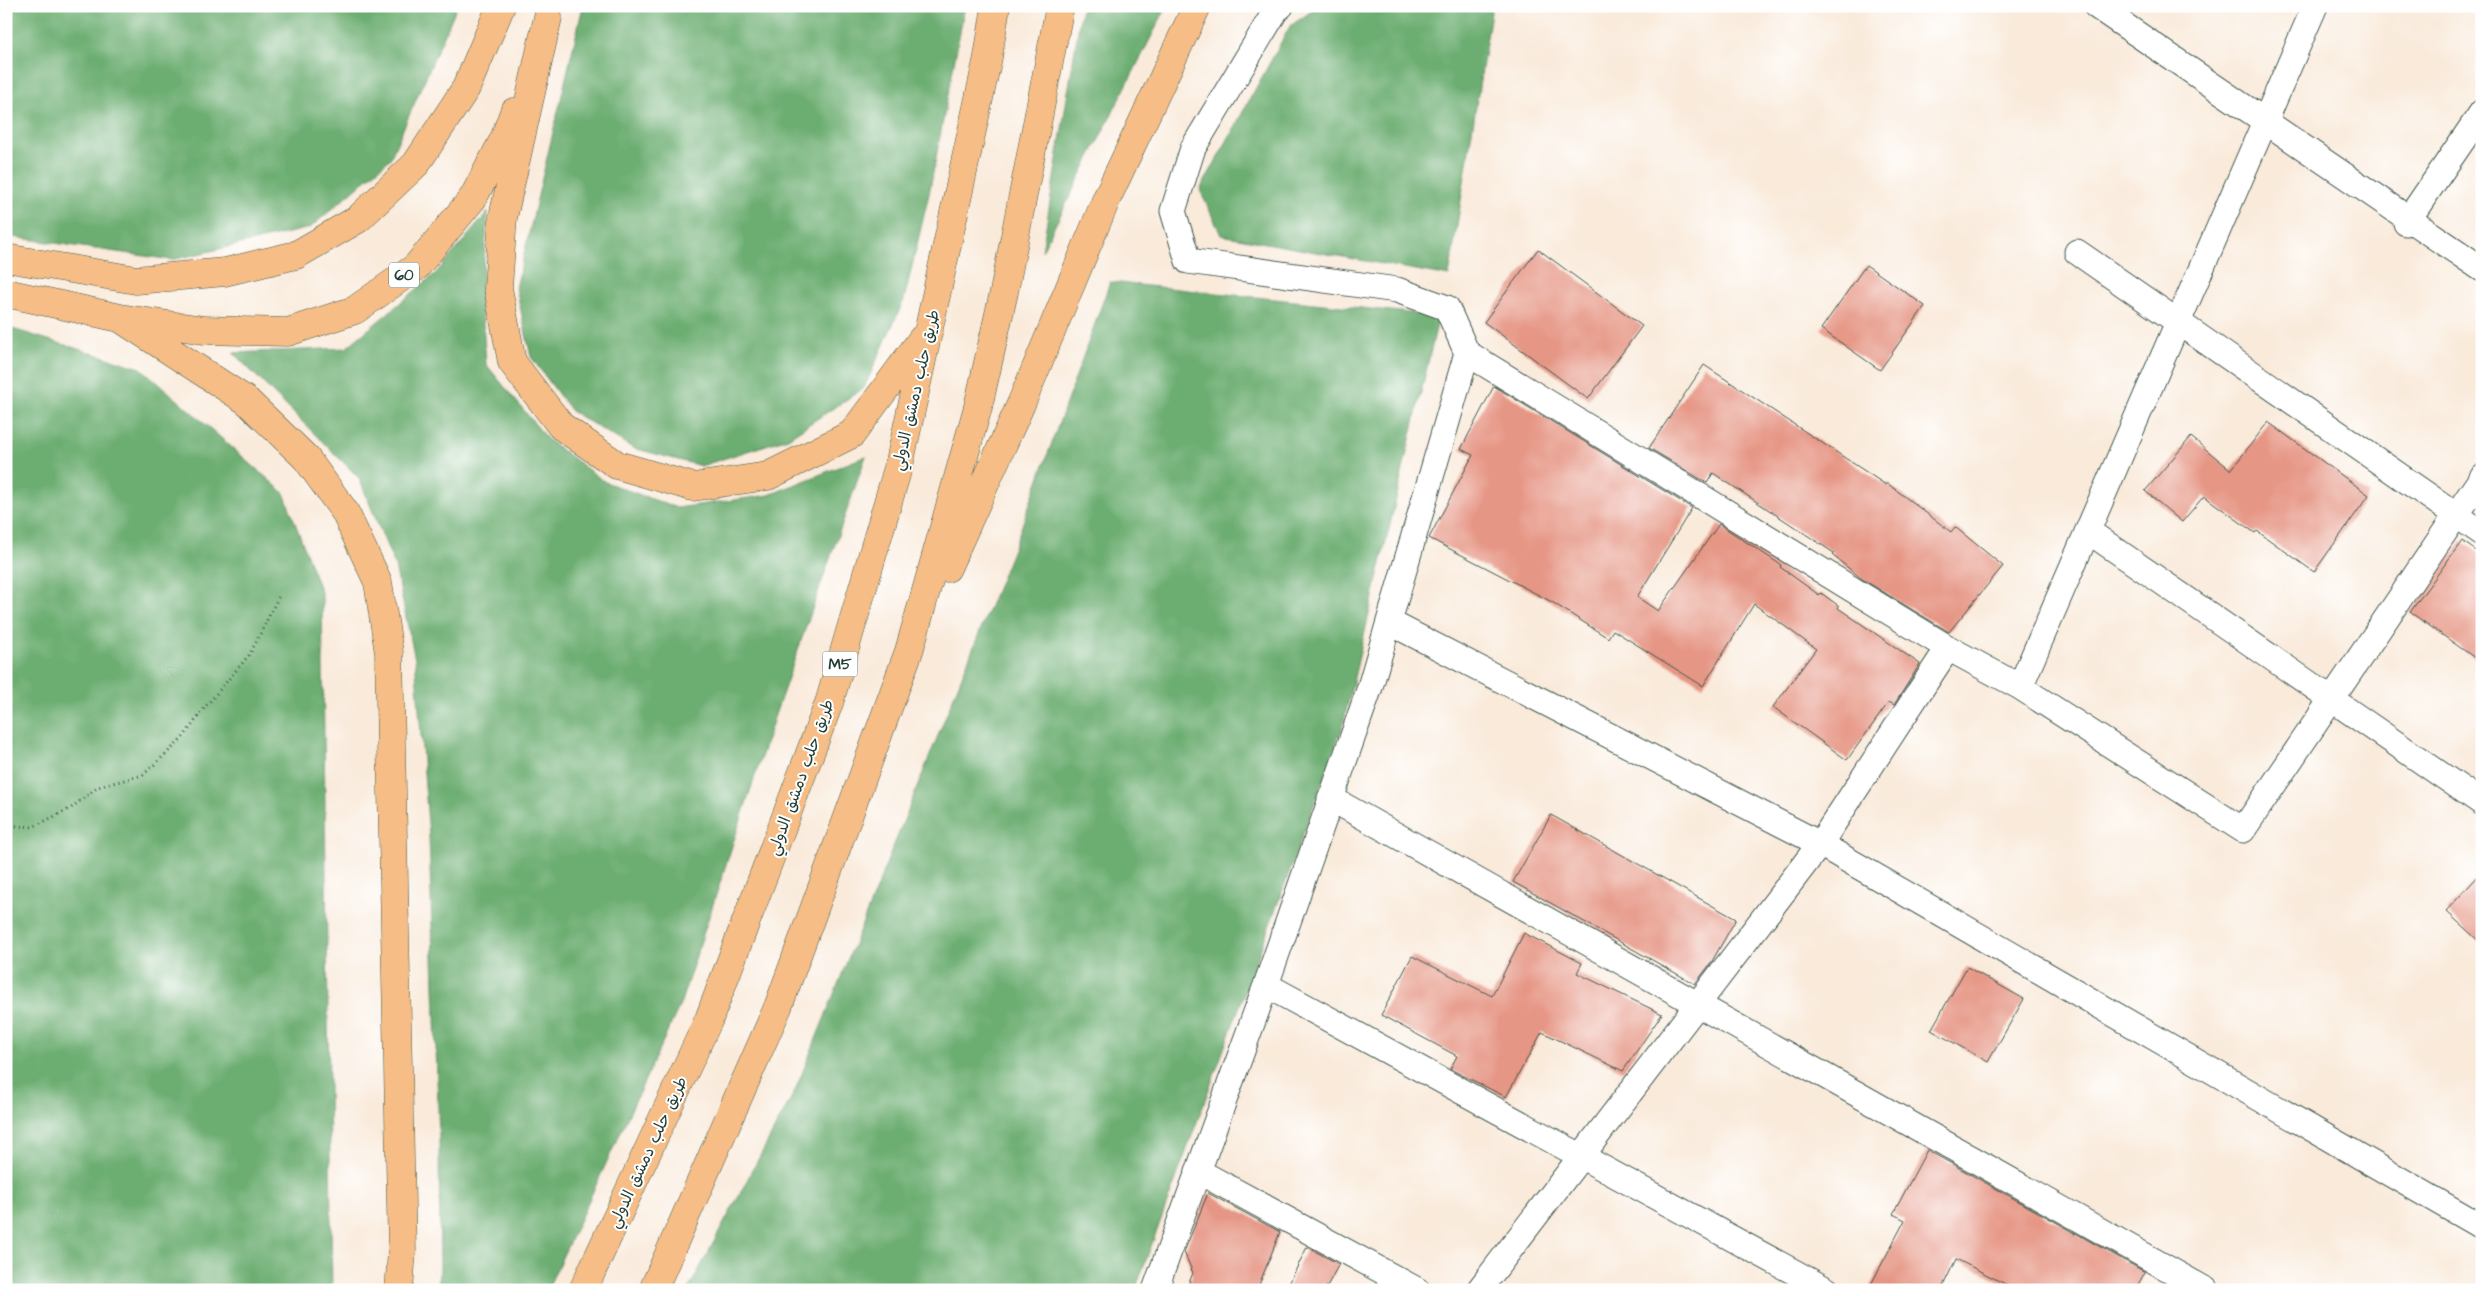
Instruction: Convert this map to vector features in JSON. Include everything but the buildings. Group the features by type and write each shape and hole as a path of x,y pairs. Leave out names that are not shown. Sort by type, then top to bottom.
{"highway":[{"path":"6,258 136,280 225,272 296,255 358,219 416,164 466,88 501,6"},
{"name":"طريق حلب دمشق الدولي","path":"583,1290 709,1020 829,703 900,461 988,57 996,6"},
{"path":"909,651 978,407 1004,292 1060,6"},
{"path":"653,1290 778,1007 909,651 1021,404 1106,200 1196,6"},
{"path":"551,11 503,217 498,288 512,362 561,426 616,465 692,487 768,476 852,434 929,329"},
{"name":"60","path":"6,293 120,318 204,330 288,332 355,310 416,266 473,198 504,139 551,11"},
{"path":"120,318 247,401 306,458 345,512 378,582 389,653 402,1241 399,1290"}],"street":[{"path":"1281,6 1276,10 1193,148 1172,211 1188,261 1397,290 1447,308 1467,353 1948,648 2020,687 2243,830 2482,477"},
{"path":"2096,6 2407,221 2482,269"},
{"path":"2020,687 2314,6"},
{"path":"2407,221 2482,112"},
{"path":"2078,252 2482,533"},
{"path":"1154,1290 1266,986 1370,687 1467,353"},
{"path":"2088,531 2482,803"},
{"path":"1388,622 1820,844 2482,1227"},
{"path":"1479,1290 1820,844 1948,648"},
{"path":"1330,798 1697,1004 2176,1283 2206,1290"},
{"path":"1266,986 1827,1290"},
{"path":"1198,1171 1417,1290"}],"path":[{"path":"6,825 33,827 71,808 98,787 143,775 182,739 206,706 250,654 280,594"}],"green space":[{"path":"6,6 457,6 390,159 310,228 172,260 6,236"},
{"path":"583,6 965,6 929,194 904,300 864,388 788,438 701,466 633,448 571,411 531,357 516,288"},
{"path":"1082,6 1167,6 1042,251"},
{"path":"1319,6 1492,6 1449,276 1221,235 1200,190 1290,26"},
{"path":"488,212 481,296 486,364 548,440 605,482 677,508 769,495 866,456 775,715 680,1005 547,1290 437,1290 440,1273 439,1138 429,837 415,659 395,566 359,478 233,353 346,348 436,273"},
{"path":"1110,282 1439,316 1342,729 1135,1290 688,1290 795,1091 1017,539"},
{"path":"6,327 141,368 284,493 322,595 332,1290 6,1290"}]}
